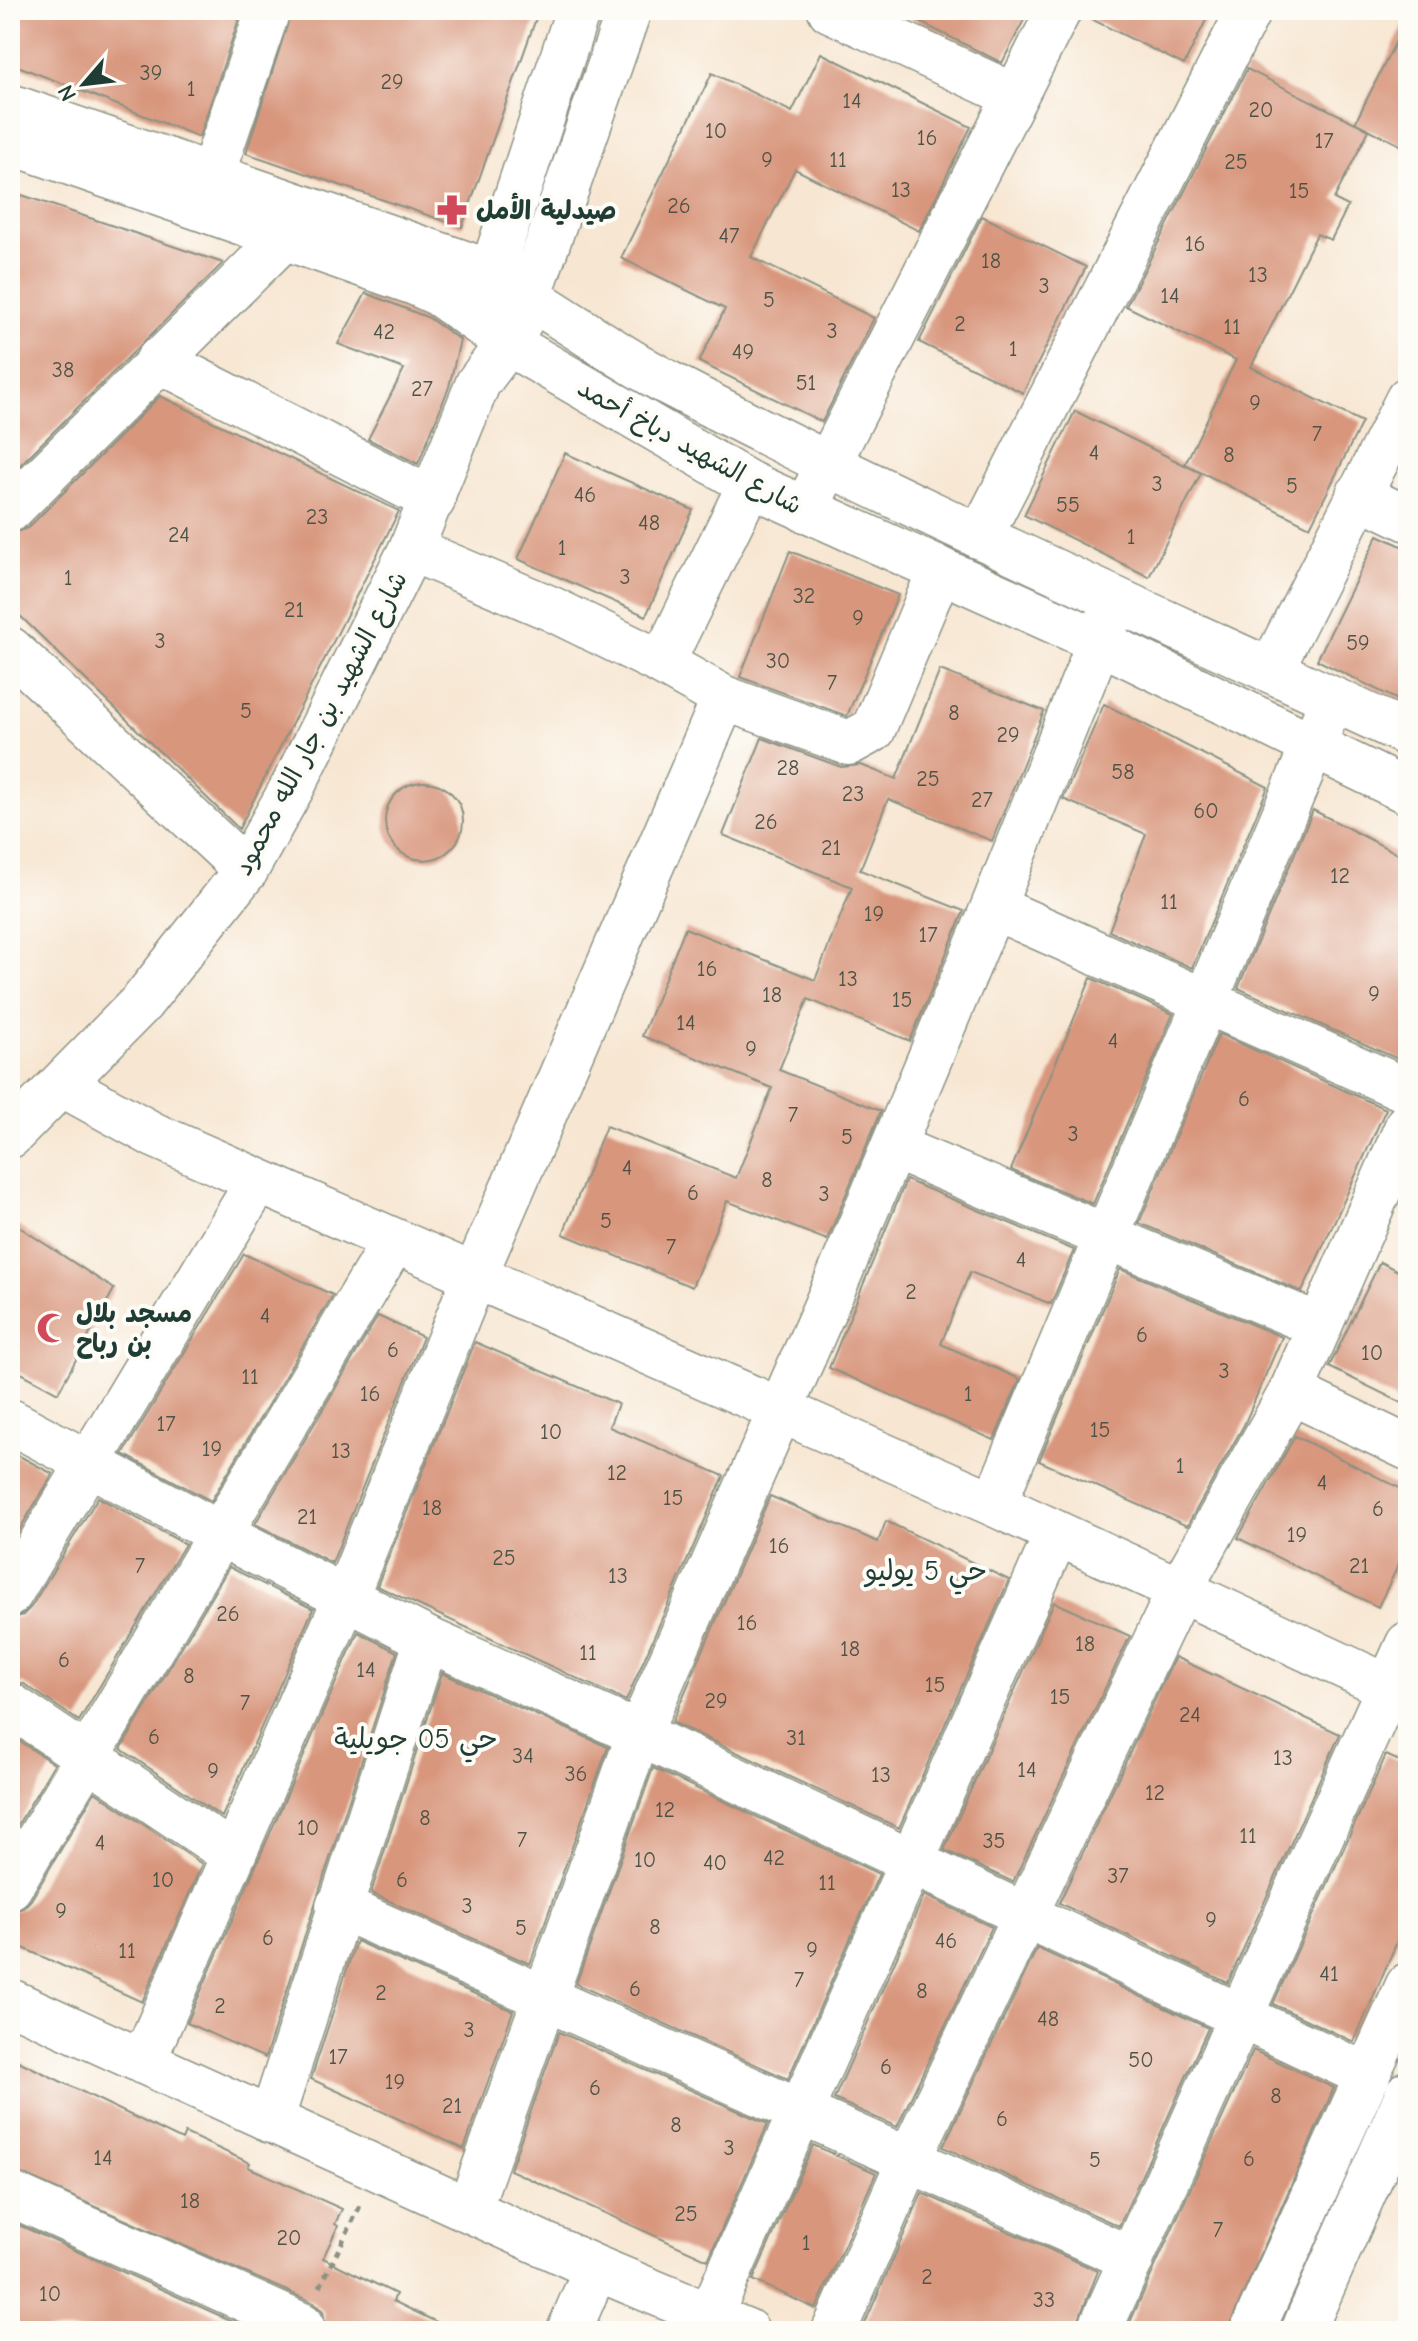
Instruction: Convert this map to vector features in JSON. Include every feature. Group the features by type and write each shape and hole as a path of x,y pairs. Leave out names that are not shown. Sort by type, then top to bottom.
{"street":[{"path":"212,175 268,10"},
{"name":"شارع الشهيد بن جار الله محمود","path":"10,1136 63,1085 151,991 246,870 293,786 411,549 478,383 493,332 490,274 578,10"},
{"name":"شارع الشهيد بن جار الله محمود","path":"493,332 529,299 629,10"},
{"path":"830,10 1015,96"},
{"path":"805,510 1059,10"},
{"path":"980,537 1249,10"},
{"name":"شارع الشهيد دباخ أحمد","path":"10,106 490,274 617,356 828,464 1408,733"},
{"name":"شارع الشهيد دباخ أحمد","path":"10,142 415,283 750,484 1098,641 1408,792"},
{"path":"10,510 284,238"},
{"path":"158,360 433,500"},
{"path":"1271,670 1408,399"},
{"path":"662,663 750,484"},
{"path":"1358,495 1408,519"},
{"path":"411,549 552,609 662,663 724,698 849,743 873,730 940,570"},
{"path":"469,2210 639,1734 893,1147 1116,599"},
{"path":"10,649 246,870"},
{"path":"143,2062 345,1599 475,1275 724,698"},
{"path":"994,1504 1332,700"},
{"path":"993,907 1408,1091"},
{"path":"63,1085 154,1135 994,1504 1398,1691"},
{"path":"834,2331 910,2158 1180,1589 1291,1392 1407,1131"},
{"path":"893,1147 1320,1326"},
{"path":"10,1594 258,1181"},
{"path":"10,1887 394,1241"},
{"path":"1291,1392 1408,1448"},
{"path":"10,1421 222,1535 427,1639 639,1734 1368,2076"},
{"path":"10,2001 596,2268 728,2323 800,2109 913,1864 1057,1533"},
{"path":"271,2121 338,1906 427,1639"},
{"path":"1099,2331 1241,2016 1398,1691 1408,1644"},
{"path":"10,1705 232,1854"},
{"path":"338,1906 1132,2259"},
{"path":"1252,2331 1408,1985"},
{"path":"1303,2331 1395,2161 1408,2093"},
{"path":"10,2194 302,2325"},
{"path":"569,2331 596,2268"}],"path":[{"path":"302,2325 378,2170"}],"building":[{"path":"10,10 242,10 199,137 10,63"},
{"path":"292,10 539,10 462,227 246,153"},
{"path":"896,10 1029,10 1002,63"},
{"path":"1084,10 1211,10 1184,65 1083,15"},
{"path":"1408,17 1408,149 1356,123 1369,130 1334,199 1348,206 1331,240 1317,234 1251,367 1362,422 1310,527 1185,464 1236,360 1126,306 1247,69 1355,123"},
{"path":"821,53 971,127 919,231 795,169 751,257 874,318 822,422 699,362 725,309 621,258 712,73 792,112"},
{"path":"10,191 223,263 10,475"},
{"path":"982,216 1086,267 1023,393 919,342"},
{"path":"366,293 429,318 460,340 449,387 418,464 368,439 404,369 338,344"},
{"path":"160,396 399,511 239,829 10,606 10,534 28,528"},
{"path":"1075,411 1201,473 1149,577 1024,515"},
{"path":"565,453 693,510 646,616 518,559"},
{"path":"1378,535 1408,549 1408,705 1317,660"},
{"path":"790,551 898,595 847,716 740,677"},
{"path":"940,670 1044,711 992,841 888,799 860,870 964,911 910,1041 808,999 779,1070 881,1111 827,1240 727,1201 692,1287 563,1234 606,1126 736,1178 772,1088 642,1036 685,928 815,980 852,887 723,835 762,738 841,767 861,765 896,779"},
{"path":"1104,704 1268,787 1192,968 1109,931 1146,834 1063,799"},
{"path":"416,782 432,782 446,788 457,799 463,821 457,843 446,854 432,860 416,860 402,854 391,843 385,829 385,813 391,799 402,788"},
{"path":"1313,810 1408,859 1407,1063 1238,988"},
{"path":"1091,978 1173,1014 1093,1204 1011,1170"},
{"path":"1219,1034 1386,1109 1302,1292 1139,1223"},
{"path":"906,1180 1074,1250 1051,1304 970,1272 941,1344 1020,1379 994,1440 829,1368"},
{"name":"مسجد بلال بن رباح","path":"10,1221 114,1289 58,1393 10,1367"},
{"path":"244,1254 333,1295 211,1501 123,1454"},
{"path":"1380,1262 1408,1276 1408,1406 1329,1367"},
{"path":"1120,1269 1282,1337 1244,1425 1187,1526 1039,1461"},
{"path":"378,1316 423,1337 332,1563 255,1524"},
{"path":"475,1342 618,1404 609,1427 724,1476 626,1701 377,1586"},
{"path":"1295,1436 1408,1492 1408,1545 1378,1607 1238,1538"},
{"path":"10,1451 53,1474 10,1545"},
{"path":"770,1496 878,1542 886,1521 1009,1580 899,1828 672,1722"},
{"path":"98,1497 185,1544 79,1721 24,1684 10,1680 10,1619 23,1615 31,1607"},
{"path":"229,1567 313,1609 222,1817 121,1749"},
{"path":"1054,1602 1130,1636 1013,1882 944,1850"},
{"path":"358,1632 397,1652 265,2058 187,2023"},
{"path":"1175,1657 1340,1734 1228,1983 1059,1903"},
{"path":"442,1673 608,1747 530,1964 371,1893"},
{"path":"10,1735 54,1764 10,1838"},
{"path":"1386,1755 1408,1765 1408,1916 1354,2042 1273,2004"},
{"path":"653,1768 879,1874 788,2079 576,1984"},
{"path":"95,1792 202,1864 142,2002 10,1942 10,1912 23,1908 31,1900"},
{"path":"924,1895 992,1927 897,2127 834,2099"},
{"path":"356,1941 513,2011 464,2149 311,2079"},
{"path":"1037,1948 1208,2028 1119,2226 943,2147"},
{"path":"559,2032 768,2124 708,2260 510,2170"},
{"path":"1253,2050 1334,2088 1227,2331 1126,2331"},
{"path":"10,2057 182,2140 185,2133 250,2163 248,2167 342,2209 335,2224 338,2226 323,2258 396,2294 393,2301 455,2331 326,2331 323,2311 312,2302 10,2169"},
{"path":"813,2145 876,2173 816,2309 753,2280"},
{"path":"922,2193 1098,2271 1074,2331 862,2330"},
{"path":"10,2221 254,2331 10,2331"}],"place":[{"name":"صيدلية الأمل","path":"452,210"},
{"name":"مسجد بلال بن رباح","path":"52,1328"}],"district":[{"name":"حي 5 يوليو","path":"926,1570"},
{"name":"حي 05 جويلية","path":"416,1738"}]}
